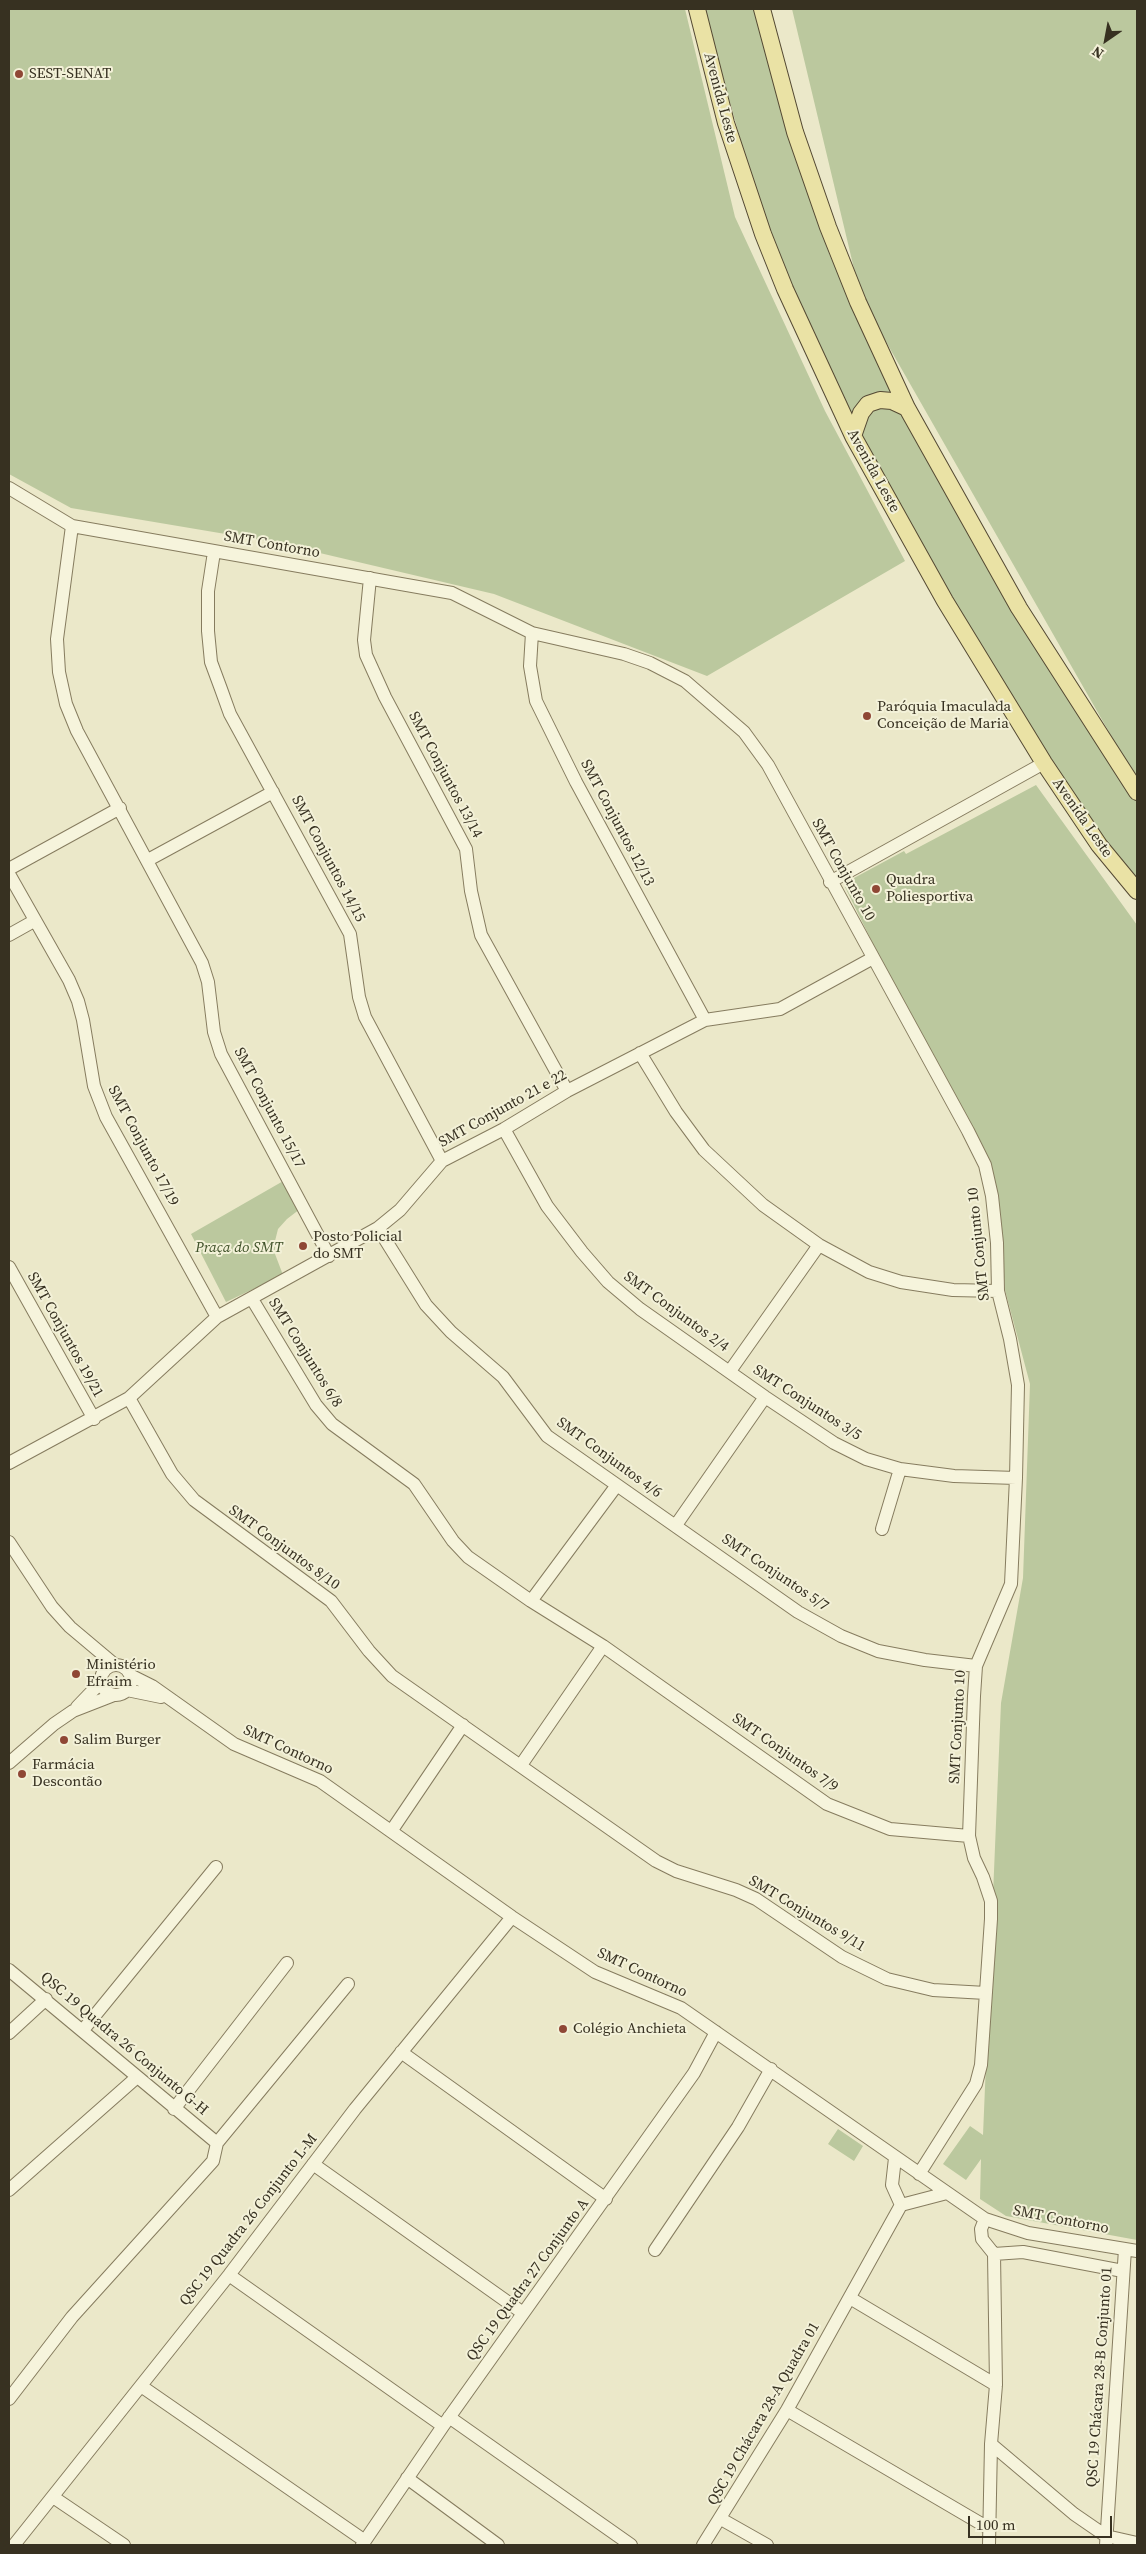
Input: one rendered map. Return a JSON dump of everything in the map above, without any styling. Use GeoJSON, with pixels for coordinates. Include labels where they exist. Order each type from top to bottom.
{"type":"FeatureCollection","features":[{"type":"Feature","properties":{"kind":"main road","name":"Avenida Leste"},"geometry":{"type":"LineString","coordinates":[[697,9],[726,123],[763,234],[785,289],[853,436],[945,601],[1044,763],[1099,845],[1137,891]]}},
{"type":"Feature","properties":{"kind":"main road"},"geometry":{"type":"LineString","coordinates":[[762,9],[795,132],[828,227],[858,302],[908,408],[1019,608],[1137,792]]}},
{"type":"Feature","properties":{"kind":"main road"},"geometry":{"type":"LineString","coordinates":[[853,436],[861,413],[868,404],[880,400],[892,401],[908,408]]}},
{"type":"Feature","properties":{"kind":"street","name":"SMT Contorno"},"geometry":{"type":"LineString","coordinates":[[9,488],[72,526],[452,592],[532,633]]}},
{"type":"Feature","properties":{"kind":"street","name":"SMT Conjunto 15/17"},"geometry":{"type":"LineString","coordinates":[[72,526],[56,639],[59,672],[66,704],[77,731],[202,963],[208,982],[214,1032],[221,1054],[329,1256]]}},
{"type":"Feature","properties":{"kind":"street","name":"SMT Conjuntos 14/15"},"geometry":{"type":"LineString","coordinates":[[214,552],[208,591],[211,662],[230,714],[350,934],[359,997],[365,1018],[442,1161]]}},
{"type":"Feature","properties":{"kind":"street","name":"SMT Conjuntos 13/14"},"geometry":{"type":"LineString","coordinates":[[370,578],[364,640],[366,655],[385,697],[466,849],[471,891],[481,936],[567,1091]]}},
{"type":"Feature","properties":{"kind":"street","name":"SMT Conjunto 10"},"geometry":{"type":"LineString","coordinates":[[532,633],[624,654],[650,663],[685,681],[716,705],[744,732],[768,765],[985,1165],[992,1196],[997,1243],[998,1292],[1010,1339],[1018,1385],[1011,1584],[976,1666],[968,1836],[974,1858],[983,1876],[991,1901],[991,1942],[980,2074],[958,2114],[919,2174]]}},
{"type":"Feature","properties":{"kind":"street","name":"SMT Conjuntos 12/13"},"geometry":{"type":"LineString","coordinates":[[532,633],[530,666],[536,701],[559,750],[705,1020]]}},
{"type":"Feature","properties":{"kind":"street"},"geometry":{"type":"LineString","coordinates":[[830,882],[1044,763]]}},
{"type":"Feature","properties":{"kind":"street"},"geometry":{"type":"LineString","coordinates":[[148,860],[273,792]]}},
{"type":"Feature","properties":{"kind":"street"},"geometry":{"type":"LineString","coordinates":[[9,869],[120,808]]}},
{"type":"Feature","properties":{"kind":"street","name":"SMT Conjunto 17/19"},"geometry":{"type":"LineString","coordinates":[[9,874],[69,980],[78,1001],[84,1020],[94,1086],[106,1117],[217,1318]]}},
{"type":"Feature","properties":{"kind":"street"},"geometry":{"type":"LineString","coordinates":[[9,935],[34,921]]}},
{"type":"Feature","properties":{"kind":"street","name":"SMT Conjunto 21 e 22"},"geometry":{"type":"LineString","coordinates":[[9,1462],[94,1419],[129,1398],[217,1318],[378,1228],[400,1210],[442,1161],[504,1129],[567,1091],[705,1020],[780,1009],[873,958]]}},
{"type":"Feature","properties":{"kind":"street"},"geometry":{"type":"LineString","coordinates":[[640,1052],[676,1112],[704,1150],[764,1205],[819,1245],[869,1272],[901,1282],[952,1290],[998,1292]]}},
{"type":"Feature","properties":{"kind":"street","name":"SMT Conjuntos 2/4"},"geometry":{"type":"LineString","coordinates":[[504,1129],[546,1206],[608,1282],[640,1309],[730,1371]]}},
{"type":"Feature","properties":{"kind":"street","name":"SMT Conjuntos 4/6"},"geometry":{"type":"LineString","coordinates":[[378,1228],[426,1306],[438,1320],[503,1376],[547,1436],[676,1525]]}},
{"type":"Feature","properties":{"kind":"street"},"geometry":{"type":"LineString","coordinates":[[730,1371],[819,1245]]}},
{"type":"Feature","properties":{"kind":"street","name":"SMT Conjuntos 19/21"},"geometry":{"type":"LineString","coordinates":[[9,1267],[94,1419]]}},
{"type":"Feature","properties":{"kind":"street","name":"SMT Conjuntos 6/8"},"geometry":{"type":"LineString","coordinates":[[252,1299],[316,1405],[332,1424],[414,1484],[453,1541],[468,1557],[531,1601],[603,1646]]}},
{"type":"Feature","properties":{"kind":"street","name":"SMT Conjuntos 3/5"},"geometry":{"type":"LineString","coordinates":[[730,1371],[765,1397],[834,1442],[866,1459],[900,1469],[954,1476],[1016,1478]]}},
{"type":"Feature","properties":{"kind":"street"},"geometry":{"type":"LineString","coordinates":[[676,1525],[765,1397]]}},
{"type":"Feature","properties":{"kind":"street","name":"SMT Conjuntos 8/10"},"geometry":{"type":"LineString","coordinates":[[129,1398],[172,1474],[194,1500],[331,1601],[386,1671],[521,1765]]}},
{"type":"Feature","properties":{"kind":"street"},"geometry":{"type":"LineString","coordinates":[[882,1529],[900,1469]]}},
{"type":"Feature","properties":{"kind":"street"},"geometry":{"type":"LineString","coordinates":[[531,1601],[616,1485]]}},
{"type":"Feature","properties":{"kind":"street","name":"SMT Conjuntos 5/7"},"geometry":{"type":"LineString","coordinates":[[676,1525],[798,1612],[842,1636],[878,1651],[925,1660],[976,1666]]}},
{"type":"Feature","properties":{"kind":"street"},"geometry":{"type":"LineString","coordinates":[[9,1542],[52,1608],[89,1644],[106,1672],[105,1690],[114,1695]]}},
{"type":"Feature","properties":{"kind":"street"},"geometry":{"type":"LineString","coordinates":[[521,1765],[603,1646]]}},
{"type":"Feature","properties":{"kind":"street","name":"SMT Conjuntos 7/9"},"geometry":{"type":"LineString","coordinates":[[603,1646],[828,1804],[890,1829],[968,1836]]}},
{"type":"Feature","properties":{"kind":"street"},"geometry":{"type":"LineString","coordinates":[[9,1763],[54,1724],[74,1711],[127,1690],[131,1682],[130,1674],[125,1667],[106,1672],[74,1711]]}},
{"type":"Feature","properties":{"kind":"street","name":"SMT Contorno"},"geometry":{"type":"LineString","coordinates":[[130,1674],[146,1682],[234,1744],[320,1781],[392,1830],[512,1917],[596,1972],[669,2001],[771,2069],[895,2158],[985,2218],[1028,2233],[1131,2250]]}},
{"type":"Feature","properties":{"kind":"street","name":"SMT Contorno"},"geometry":{"type":"LineString","coordinates":[[127,1690],[157,1696],[173,1702]]}},
{"type":"Feature","properties":{"kind":"street"},"geometry":{"type":"LineString","coordinates":[[392,1830],[463,1725]]}},
{"type":"Feature","properties":{"kind":"street","name":"SMT Conjuntos 9/11"},"geometry":{"type":"LineString","coordinates":[[521,1765],[656,1861],[676,1872],[736,1890],[756,1899],[842,1957],[887,1979],[933,1990],[986,1993]]}},
{"type":"Feature","properties":{"kind":"street"},"geometry":{"type":"LineString","coordinates":[[84,2030],[216,1867]]}},
{"type":"Feature","properties":{"kind":"street","name":"QSC 19 Quadra 26 Conjunto L-M"},"geometry":{"type":"LineString","coordinates":[[14,2545],[229,2275],[401,2052],[512,1917]]}},
{"type":"Feature","properties":{"kind":"street"},"geometry":{"type":"LineString","coordinates":[[174,2108],[287,1963]]}},
{"type":"Feature","properties":{"kind":"street","name":"QSC 19 Quadra 26 Conjunto G-H"},"geometry":{"type":"LineString","coordinates":[[9,1970],[84,2030],[136,2078],[217,2143]]}},
{"type":"Feature","properties":{"kind":"street"},"geometry":{"type":"LineString","coordinates":[[9,2399],[72,2317],[213,2161],[217,2143],[348,1984]]}},
{"type":"Feature","properties":{"kind":"street"},"geometry":{"type":"LineString","coordinates":[[9,2033],[46,1999]]}},
{"type":"Feature","properties":{"kind":"street","name":"QSC 19 Quadra 27 Conjunto A"},"geometry":{"type":"LineString","coordinates":[[364,2543],[446,2422],[694,2073],[716,2032]]}},
{"type":"Feature","properties":{"kind":"street"},"geometry":{"type":"LineString","coordinates":[[401,2052],[606,2199]]}},
{"type":"Feature","properties":{"kind":"street"},"geometry":{"type":"LineString","coordinates":[[656,2250],[738,2127],[771,2069]]}},
{"type":"Feature","properties":{"kind":"street"},"geometry":{"type":"LineString","coordinates":[[9,2190],[136,2078]]}},
{"type":"Feature","properties":{"kind":"street"},"geometry":{"type":"LineString","coordinates":[[895,2158],[892,2185],[900,2205],[947,2193]]}},
{"type":"Feature","properties":{"kind":"street"},"geometry":{"type":"LineString","coordinates":[[313,2164],[523,2313]]}},
{"type":"Feature","properties":{"kind":"street","name":"QSC 19 Chácara 28-A Quadra 01"},"geometry":{"type":"LineString","coordinates":[[703,2545],[787,2410],[900,2205]]}},
{"type":"Feature","properties":{"kind":"street"},"geometry":{"type":"LineString","coordinates":[[985,2218],[981,2229],[982,2240],[994,2254],[996,2384],[991,2444],[989,2545]]}},
{"type":"Feature","properties":{"kind":"street"},"geometry":{"type":"LineString","coordinates":[[1023,2252],[1028,2233]]}},
{"type":"Feature","properties":{"kind":"street","name":"QSC 19 Chácara 28-B Conjunto 01"},"geometry":{"type":"LineString","coordinates":[[1106,2541],[1123,2271],[1131,2250]]}},
{"type":"Feature","properties":{"kind":"street"},"geometry":{"type":"LineString","coordinates":[[994,2254],[1023,2252],[1123,2271]]}},
{"type":"Feature","properties":{"kind":"street"},"geometry":{"type":"LineString","coordinates":[[229,2275],[631,2545]]}},
{"type":"Feature","properties":{"kind":"street"},"geometry":{"type":"LineString","coordinates":[[850,2298],[996,2384]]}},
{"type":"Feature","properties":{"kind":"street"},"geometry":{"type":"LineString","coordinates":[[141,2386],[364,2543]]}},
{"type":"Feature","properties":{"kind":"street"},"geometry":{"type":"LineString","coordinates":[[787,2410],[990,2528]]}},
{"type":"Feature","properties":{"kind":"street"},"geometry":{"type":"LineString","coordinates":[[991,2444],[1106,2541],[1137,2543]]}},
{"type":"Feature","properties":{"kind":"street"},"geometry":{"type":"LineString","coordinates":[[407,2478],[498,2545]]}},
{"type":"Feature","properties":{"kind":"street"},"geometry":{"type":"LineString","coordinates":[[53,2497],[124,2545]]}},
{"type":"Feature","properties":{"kind":"street"},"geometry":{"type":"LineString","coordinates":[[721,2518],[767,2545]]}},
{"type":"Feature","properties":{"kind":"green space"},"geometry":{"type":"Polygon","coordinates":[[[9,9],[685,9],[735,217],[825,411],[905,561],[707,676],[494,594],[273,542],[71,508],[9,474],[9,9]]]}},
{"type":"Feature","properties":{"kind":"green space"},"geometry":{"type":"Polygon","coordinates":[[[704,9],[758,9],[766,56],[796,157],[830,256],[903,413],[876,401],[853,419],[792,289],[750,174],[704,9]]]}},
{"type":"Feature","properties":{"kind":"green space"},"geometry":{"type":"Polygon","coordinates":[[[792,9],[1137,9],[1137,781],[861,298],[792,9]]]}},
{"type":"Feature","properties":{"kind":"green space"},"geometry":{"type":"Polygon","coordinates":[[[876,402],[904,415],[1082,722],[1137,800],[1137,884],[1050,762],[854,434],[876,402]]]}},
{"type":"Feature","properties":{"kind":"green space"},"geometry":{"type":"Polygon","coordinates":[[[1036,785],[1137,925],[1137,2240],[1006,2216],[980,2199],[981,2159],[966,2180],[943,2164],[970,2126],[983,2135],[1001,1703],[1023,1578],[1030,1384],[1005,1290],[998,1197],[845,887],[855,881],[854,878],[904,851],[906,854],[1036,785]]]}},
{"type":"Feature","properties":{"kind":"green space","name":"Praça do SMT"},"geometry":{"type":"Polygon","coordinates":[[[285,1180],[300,1209],[278,1229],[275,1241],[275,1254],[283,1275],[226,1302],[191,1234],[285,1180]]]}},
{"type":"Feature","properties":{"kind":"green space"},"geometry":{"type":"Polygon","coordinates":[[[838,2129],[863,2146],[854,2161],[828,2144],[838,2129]]]}},
{"type":"Feature","properties":{"kind":"place","name":"SEST-SENAT"},"geometry":{"type":"Point","coordinates":[19,74]}},
{"type":"Feature","properties":{"kind":"place","name":"Paróquia Imaculada Conceição de Maria"},"geometry":{"type":"Point","coordinates":[867,716]}},
{"type":"Feature","properties":{"kind":"place","name":"Quadra Poliesportiva"},"geometry":{"type":"Point","coordinates":[876,889]}},
{"type":"Feature","properties":{"kind":"place","name":"Posto Policial do SMT"},"geometry":{"type":"Point","coordinates":[303,1246]}},
{"type":"Feature","properties":{"kind":"place","name":"Ministério Efraim"},"geometry":{"type":"Point","coordinates":[76,1674]}},
{"type":"Feature","properties":{"kind":"place","name":"Salim Burger"},"geometry":{"type":"Point","coordinates":[64,1740]}},
{"type":"Feature","properties":{"kind":"place","name":"Farmácia Descontão"},"geometry":{"type":"Point","coordinates":[22,1774]}},
{"type":"Feature","properties":{"kind":"place","name":"Colégio Anchieta"},"geometry":{"type":"Point","coordinates":[563,2029]}}]}
